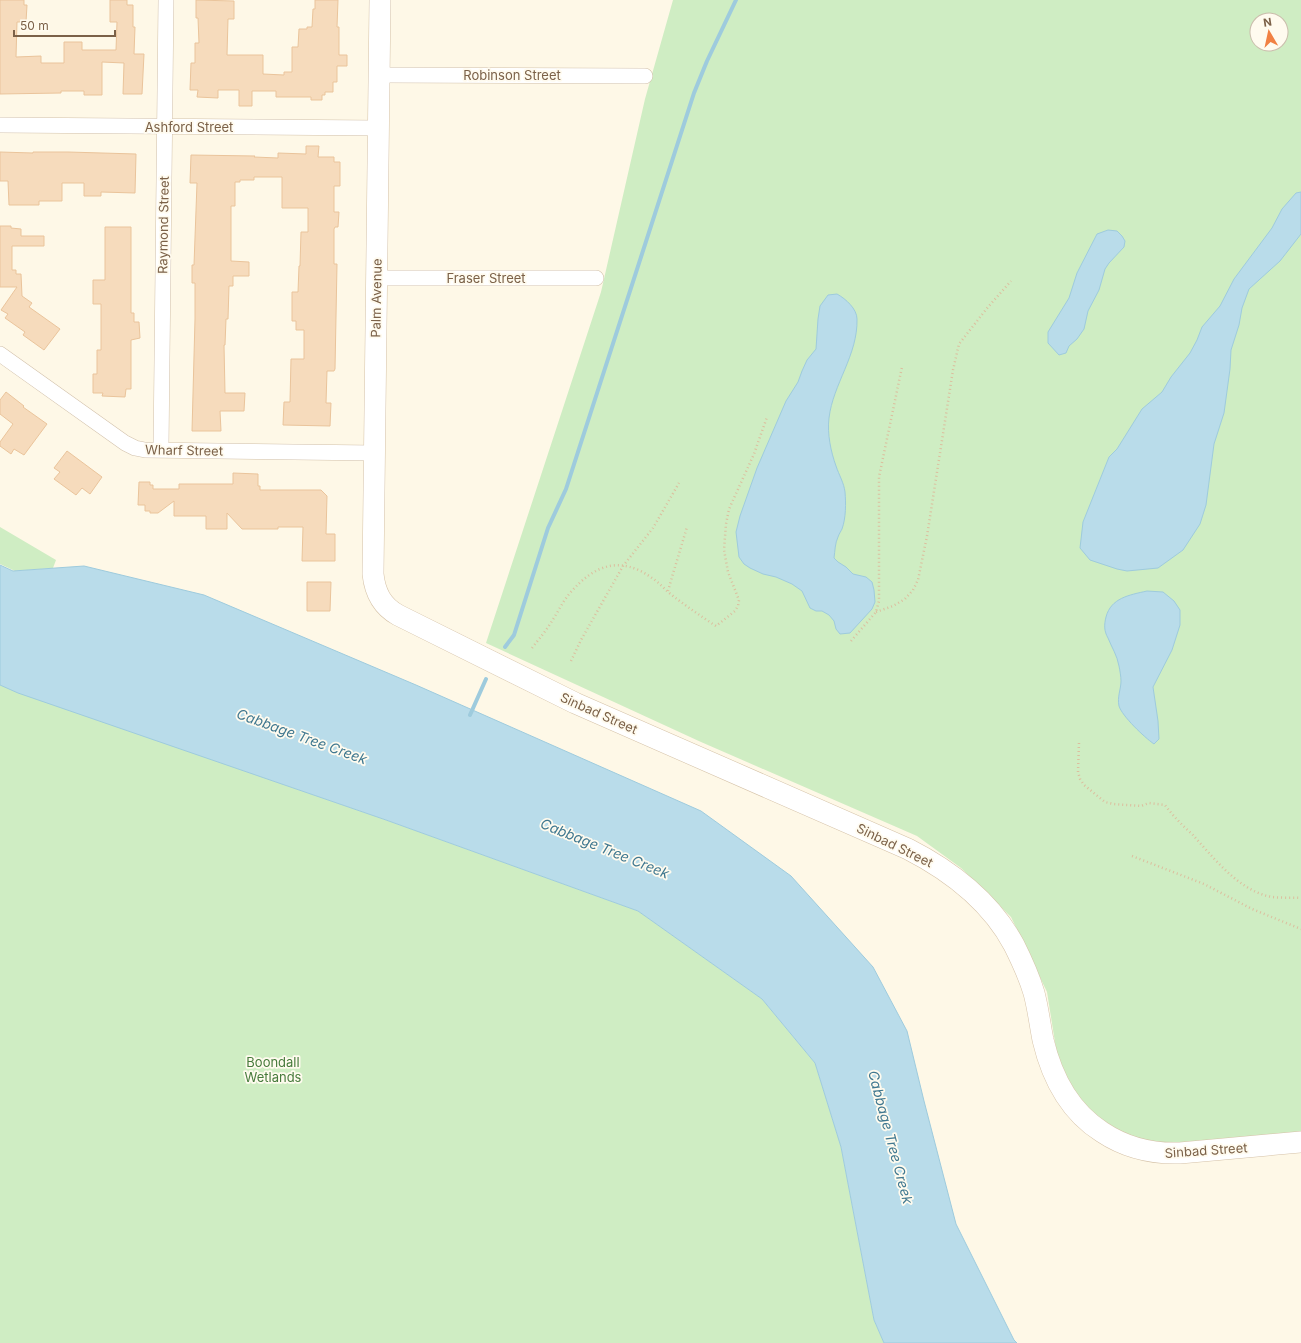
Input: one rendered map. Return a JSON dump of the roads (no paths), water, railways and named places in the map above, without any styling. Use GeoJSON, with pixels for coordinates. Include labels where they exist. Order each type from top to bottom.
{"type":"FeatureCollection","features":[{"type":"Feature","properties":{"kind":"street","name":"Raymond Street"},"geometry":{"type":"LineString","coordinates":[[161,449],[166,0]]}},
{"type":"Feature","properties":{"kind":"street","name":"Palm Avenue"},"geometry":{"type":"LineString","coordinates":[[378,596],[373,574],[380,0]]}},
{"type":"Feature","properties":{"kind":"street","name":"Robinson Street"},"geometry":{"type":"LineString","coordinates":[[380,75],[645,76]]}},
{"type":"Feature","properties":{"kind":"street","name":"Ashford Street"},"geometry":{"type":"LineString","coordinates":[[0,125],[378,128]]}},
{"type":"Feature","properties":{"kind":"street","name":"Fraser Street"},"geometry":{"type":"LineString","coordinates":[[376,278],[596,278]]}},
{"type":"Feature","properties":{"kind":"street","name":"Wharf Street"},"geometry":{"type":"LineString","coordinates":[[0,354],[125,443],[135,448],[144,450],[161,449],[374,453]]}},
{"type":"Feature","properties":{"kind":"street","name":"Sinbad Street"},"geometry":{"type":"LineString","coordinates":[[378,596],[385,606],[398,615],[575,703],[908,849],[942,868],[982,901],[995,916],[1013,944],[1030,980],[1045,1047],[1062,1091],[1070,1104],[1082,1117],[1107,1136],[1136,1148],[1150,1152],[1165,1153],[1301,1142]]}},
{"type":"Feature","properties":{"kind":"water"},"geometry":{"type":"Polygon","coordinates":[[[1301,192],[1301,234],[1280,261],[1249,289],[1242,308],[1239,325],[1231,350],[1224,413],[1214,444],[1206,505],[1200,524],[1183,550],[1158,568],[1127,571],[1090,560],[1080,548],[1083,522],[1109,457],[1117,449],[1142,409],[1162,392],[1171,377],[1190,353],[1202,327],[1220,306],[1234,279],[1272,228],[1282,209],[1296,193],[1301,192]]]}},
{"type":"Feature","properties":{"kind":"water"},"geometry":{"type":"Polygon","coordinates":[[[1108,230],[1117,231],[1122,236],[1125,241],[1124,247],[1105,269],[1099,290],[1088,311],[1084,329],[1077,339],[1069,346],[1066,353],[1059,355],[1048,343],[1048,332],[1069,298],[1077,273],[1097,234],[1108,230]]]}},
{"type":"Feature","properties":{"kind":"water"},"geometry":{"type":"Polygon","coordinates":[[[837,294],[850,305],[857,315],[857,319],[854,345],[835,393],[829,418],[829,437],[831,449],[844,485],[846,501],[844,520],[836,542],[834,558],[853,574],[866,577],[872,582],[875,602],[872,609],[850,633],[840,634],[836,629],[834,621],[829,615],[822,611],[816,611],[810,608],[802,591],[792,584],[776,577],[763,574],[744,564],[739,557],[736,532],[757,468],[786,401],[798,382],[807,360],[816,349],[820,306],[828,295],[837,294]]]}},
{"type":"Feature","properties":{"kind":"water","name":"Cabbage Tree Creek"},"geometry":{"type":"Polygon","coordinates":[[[0,565],[13,571],[84,566],[204,595],[416,685],[701,811],[791,876],[873,967],[907,1031],[956,1224],[1014,1340],[1017,1343],[884,1343],[874,1320],[841,1147],[815,1063],[762,999],[638,911],[386,820],[18,693],[0,685],[0,565]]]}},
{"type":"Feature","properties":{"kind":"water"},"geometry":{"type":"Polygon","coordinates":[[[1147,591],[1163,592],[1174,601],[1180,610],[1180,625],[1172,650],[1153,687],[1159,739],[1154,744],[1139,732],[1129,721],[1119,706],[1118,699],[1121,681],[1120,670],[1117,658],[1105,628],[1105,620],[1108,611],[1116,601],[1127,596],[1147,591]]]}},
{"type":"Feature","properties":{"kind":"waterway"},"geometry":{"type":"LineString","coordinates":[[505,647],[514,635],[548,528],[566,489],[694,93],[707,61],[736,0]]}},
{"type":"Feature","properties":{"kind":"waterway"},"geometry":{"type":"LineString","coordinates":[[470,715],[486,679]]}},
{"type":"Feature","properties":{"kind":"park label","name":"Boondall Wetlands"},"geometry":{"type":"Point","coordinates":[273,1070]}}]}
